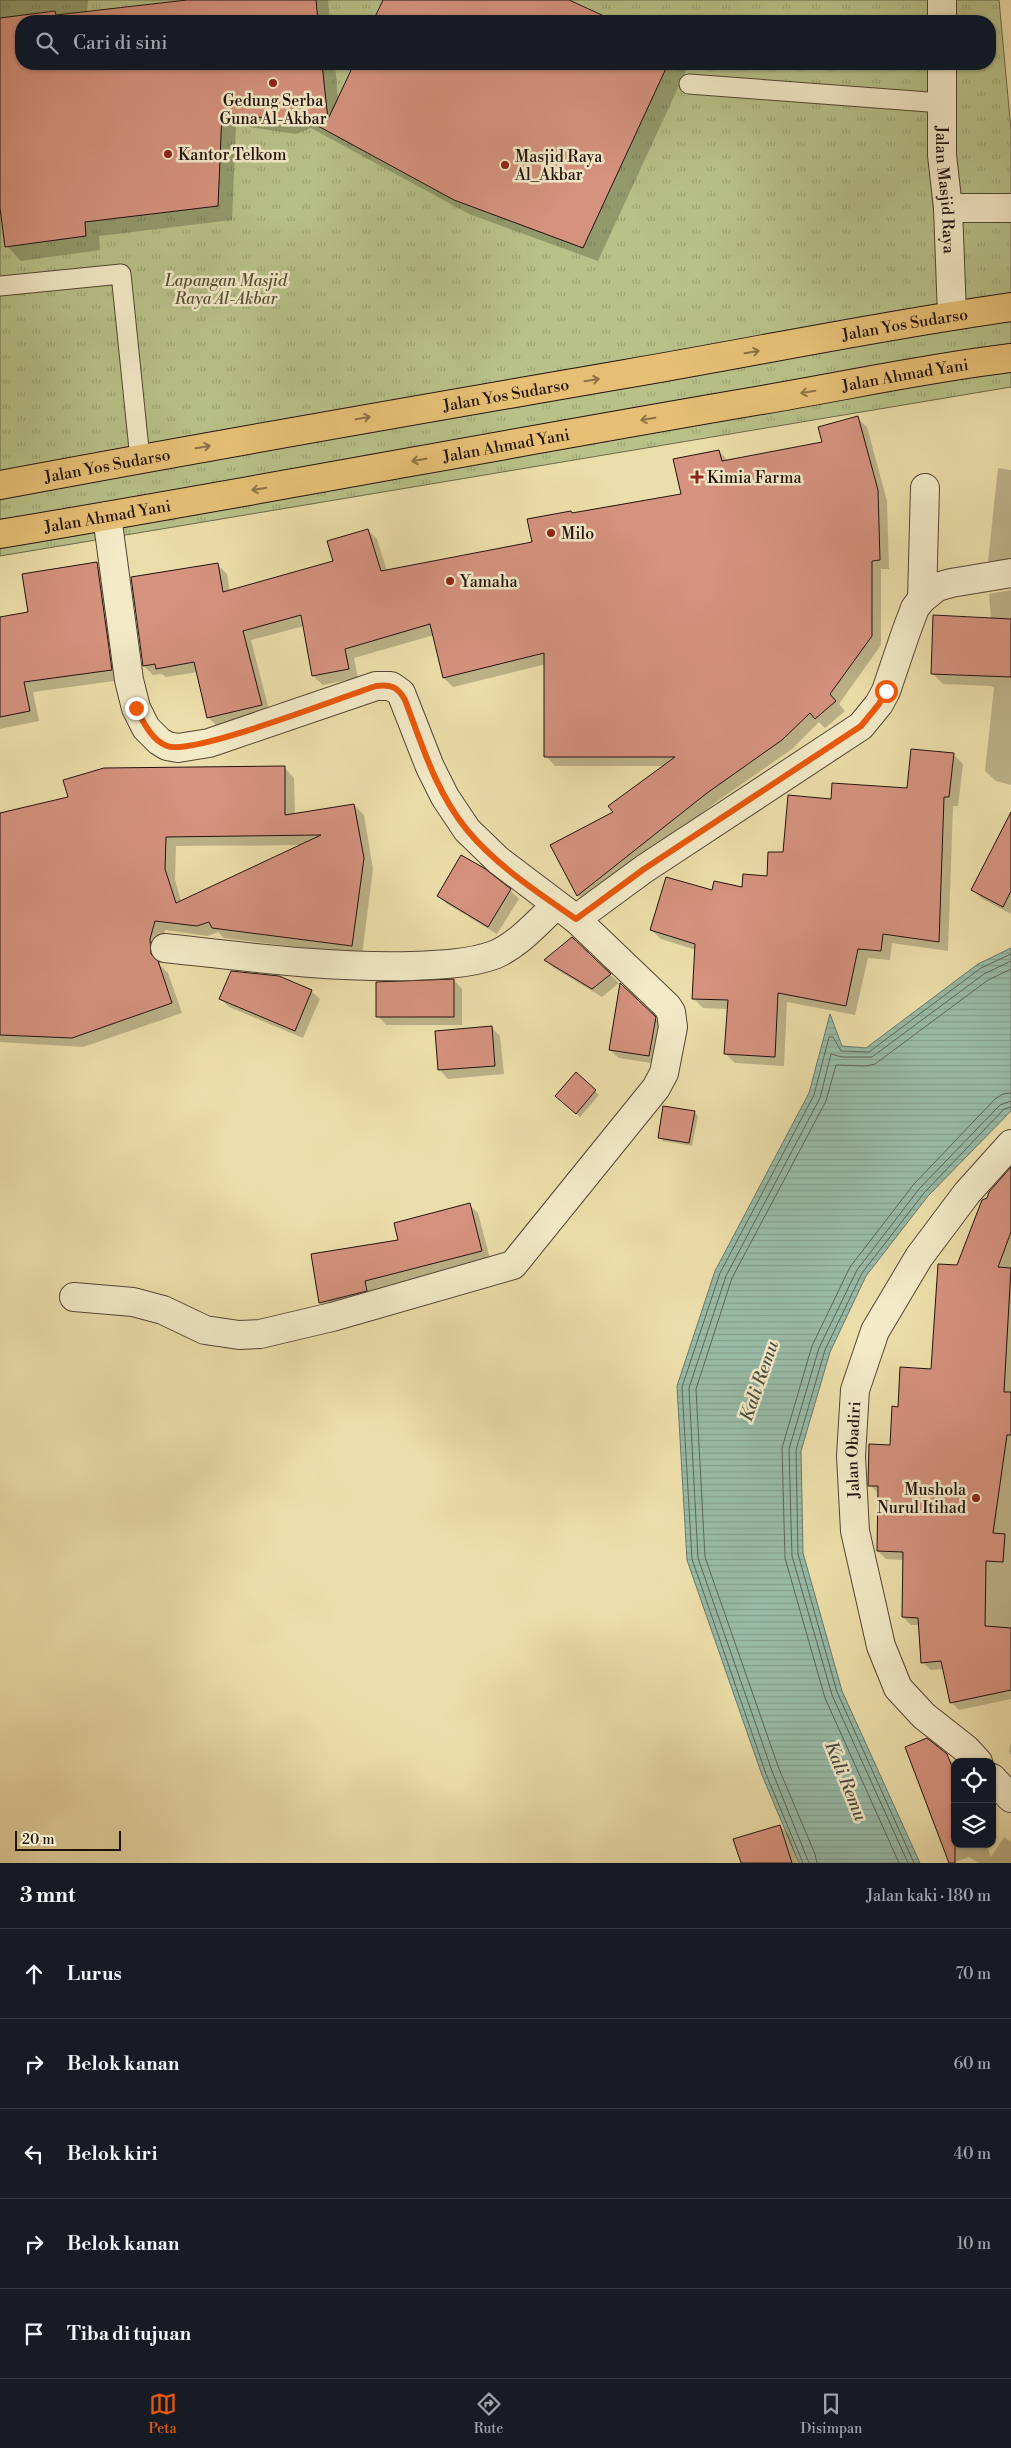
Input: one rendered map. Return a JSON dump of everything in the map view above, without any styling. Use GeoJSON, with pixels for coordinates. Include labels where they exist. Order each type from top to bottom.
{"type":"FeatureCollection","features":[{"type":"Feature","properties":{"kind":"highway","name":"Jalan Yos Sudarso"},"geometry":{"type":"LineString","coordinates":[[0,485],[140,458],[952,315],[1011,307]]}},
{"type":"Feature","properties":{"kind":"highway","name":"Jalan Ahmad Yani"},"geometry":{"type":"LineString","coordinates":[[0,534],[573,432],[839,387],[952,365],[1011,358]]}},
{"type":"Feature","properties":{"kind":"street"},"geometry":{"type":"LineString","coordinates":[[942,0],[942,15]]}},
{"type":"Feature","properties":{"kind":"street","name":"Jalan Masjid Raya"},"geometry":{"type":"LineString","coordinates":[[942,70],[942,155],[948,208],[952,315]]}},
{"type":"Feature","properties":{"kind":"street"},"geometry":{"type":"LineString","coordinates":[[948,208],[1011,208]]}},
{"type":"Feature","properties":{"kind":"street"},"geometry":{"type":"LineString","coordinates":[[922,599],[925,488]]}},
{"type":"Feature","properties":{"kind":"street"},"geometry":{"type":"LineString","coordinates":[[74,1298],[133,1302],[163,1310],[205,1330],[239,1335],[260,1334],[332,1317],[513,1265],[656,1088],[664,1073],[673,1027],[671,1012],[659,995],[566,912],[498,860],[467,830],[445,797],[430,767],[401,692],[391,686],[376,686],[209,743],[178,748],[167,746],[159,741],[146,728],[136,708],[131,689],[107,516]]}},
{"type":"Feature","properties":{"kind":"street"},"geometry":{"type":"LineString","coordinates":[[165,948],[298,962],[387,966],[464,962],[492,955],[506,949],[566,912],[644,869],[861,726],[879,704],[886,691],[915,608],[936,587],[951,582],[1011,573]]}},
{"type":"Feature","properties":{"kind":"street","name":"Jalan Obadiri"},"geometry":{"type":"LineString","coordinates":[[974,1758],[966,1749],[924,1716],[898,1688],[881,1646],[855,1532],[851,1447],[855,1390],[875,1331],[919,1256],[967,1193],[1011,1144]]}},
{"type":"Feature","properties":{"kind":"street"},"geometry":{"type":"LineString","coordinates":[[996,1782],[1011,1798]]}},
{"type":"Feature","properties":{"kind":"lane"},"geometry":{"type":"LineString","coordinates":[[689,84],[942,103]]}},
{"type":"Feature","properties":{"kind":"lane"},"geometry":{"type":"LineString","coordinates":[[0,286],[121,274],[140,458]]}},
{"type":"Feature","properties":{"kind":"green space","name":"Lapangan Masjid Raya Al-Akbar"},"geometry":{"type":"Polygon","coordinates":[[[0,0],[999,0],[1011,130],[1011,387],[0,556],[0,0]]]}},
{"type":"Feature","properties":{"kind":"water","name":"Kali Remu"},"geometry":{"type":"Polygon","coordinates":[[[1011,948],[1011,1111],[928,1196],[866,1276],[830,1352],[801,1451],[803,1553],[842,1691],[920,1863],[799,1863],[762,1775],[687,1560],[677,1386],[715,1271],[809,1093],[830,1014],[842,1046],[866,1048],[978,964],[1011,948]]]}},
{"type":"Feature","properties":{"kind":"building"},"geometry":{"type":"Polygon","coordinates":[[[187,0],[316,0],[317,15],[56,15],[187,0]]]}},
{"type":"Feature","properties":{"kind":"building"},"geometry":{"type":"Polygon","coordinates":[[[383,0],[569,0],[602,15],[376,15],[383,0]]]}},
{"type":"Feature","properties":{"kind":"building"},"geometry":{"type":"Polygon","coordinates":[[[55,11],[56,15],[24,15],[55,11]]]}},
{"type":"Feature","properties":{"kind":"building"},"geometry":{"type":"Polygon","coordinates":[[[15,16],[15,70],[323,70],[328,119],[351,70],[665,70],[583,248],[454,200],[296,114],[281,120],[222,112],[218,206],[85,222],[86,236],[5,247],[0,208],[0,18],[15,16]]]}},
{"type":"Feature","properties":{"kind":"building"},"geometry":{"type":"Polygon","coordinates":[[[858,416],[878,490],[880,560],[872,561],[872,636],[830,694],[836,701],[815,719],[810,713],[782,740],[707,793],[577,896],[550,845],[613,812],[608,806],[675,757],[544,757],[544,653],[443,678],[430,624],[345,649],[349,669],[312,676],[301,615],[243,631],[262,705],[207,718],[194,662],[156,669],[155,664],[143,666],[131,577],[218,563],[223,592],[333,561],[327,541],[368,529],[381,571],[532,542],[527,519],[681,494],[673,459],[719,450],[722,461],[822,442],[818,427],[858,416]]]}},
{"type":"Feature","properties":{"kind":"building"},"geometry":{"type":"Polygon","coordinates":[[[97,562],[112,670],[24,682],[30,711],[0,717],[0,617],[28,612],[22,574],[97,562]]]}},
{"type":"Feature","properties":{"kind":"building"},"geometry":{"type":"Polygon","coordinates":[[[933,615],[1011,619],[1011,677],[931,674],[933,615]]]}},
{"type":"Feature","properties":{"kind":"building"},"geometry":{"type":"Polygon","coordinates":[[[911,749],[954,753],[949,797],[944,797],[939,942],[883,934],[881,951],[858,949],[846,1006],[778,993],[775,1057],[724,1054],[728,1000],[692,999],[695,944],[650,930],[666,877],[712,890],[714,881],[742,887],[743,874],[767,876],[768,852],[783,852],[788,795],[831,799],[832,783],[907,788],[911,749]]]}},
{"type":"Feature","properties":{"kind":"building"},"geometry":{"type":"Polygon","coordinates":[[[285,766],[285,815],[354,804],[364,858],[352,946],[212,928],[209,922],[197,926],[155,921],[150,939],[151,954],[158,961],[172,1003],[72,1038],[0,1035],[0,813],[68,797],[63,780],[104,768],[285,766]],[[321,835],[166,837],[165,869],[176,903],[321,835]]]}},
{"type":"Feature","properties":{"kind":"building"},"geometry":{"type":"Polygon","coordinates":[[[1011,812],[1011,891],[1003,907],[971,890],[1011,812]]]}},
{"type":"Feature","properties":{"kind":"building"},"geometry":{"type":"Polygon","coordinates":[[[461,855],[484,868],[511,889],[488,927],[437,896],[461,855]]]}},
{"type":"Feature","properties":{"kind":"building"},"geometry":{"type":"Polygon","coordinates":[[[572,937],[611,974],[592,989],[544,960],[572,937]]]}},
{"type":"Feature","properties":{"kind":"building"},"geometry":{"type":"Polygon","coordinates":[[[231,971],[279,976],[312,990],[295,1031],[219,999],[231,971]]]}},
{"type":"Feature","properties":{"kind":"building"},"geometry":{"type":"Polygon","coordinates":[[[454,979],[454,1017],[376,1017],[376,982],[454,979]]]}},
{"type":"Feature","properties":{"kind":"building"},"geometry":{"type":"Polygon","coordinates":[[[620,983],[656,1017],[649,1056],[609,1050],[620,983]]]}},
{"type":"Feature","properties":{"kind":"building"},"geometry":{"type":"Polygon","coordinates":[[[492,1026],[495,1066],[438,1070],[435,1031],[492,1026]]]}},
{"type":"Feature","properties":{"kind":"building"},"geometry":{"type":"Polygon","coordinates":[[[576,1072],[596,1090],[576,1114],[555,1096],[576,1072]]]}},
{"type":"Feature","properties":{"kind":"building"},"geometry":{"type":"Polygon","coordinates":[[[663,1106],[695,1111],[689,1143],[658,1138],[663,1106]]]}},
{"type":"Feature","properties":{"kind":"building"},"geometry":{"type":"Polygon","coordinates":[[[1011,1167],[1011,1232],[998,1267],[1011,1268],[1004,1392],[1011,1392],[1011,1435],[1007,1435],[993,1533],[1005,1534],[1003,1562],[986,1561],[985,1626],[1011,1628],[1011,1690],[950,1703],[941,1661],[921,1663],[918,1618],[902,1617],[903,1552],[877,1551],[878,1486],[868,1486],[869,1444],[890,1445],[892,1406],[898,1407],[900,1367],[931,1369],[938,1264],[957,1265],[982,1200],[987,1198],[989,1192],[1011,1167]]]}},
{"type":"Feature","properties":{"kind":"building"},"geometry":{"type":"Polygon","coordinates":[[[470,1203],[482,1251],[365,1281],[367,1291],[319,1303],[311,1254],[398,1240],[394,1223],[470,1203]]]}},
{"type":"Feature","properties":{"kind":"building"},"geometry":{"type":"Polygon","coordinates":[[[927,1738],[947,1754],[951,1764],[951,1848],[955,1848],[955,1863],[949,1863],[905,1747],[927,1738]]]}},
{"type":"Feature","properties":{"kind":"building"},"geometry":{"type":"Polygon","coordinates":[[[780,1825],[792,1863],[741,1863],[733,1839],[780,1825]]]}},
{"type":"Feature","properties":{"kind":"place","name":"Gedung Serba Guna Al-Akbar"},"geometry":{"type":"Point","coordinates":[273,83]}},
{"type":"Feature","properties":{"kind":"place","name":"Kantor Telkom"},"geometry":{"type":"Point","coordinates":[168,154]}},
{"type":"Feature","properties":{"kind":"place","name":"Masjid Raya Al_Akbar"},"geometry":{"type":"Point","coordinates":[505,165]}},
{"type":"Feature","properties":{"kind":"place","name":"Kimia Farma"},"geometry":{"type":"Point","coordinates":[697,477]}},
{"type":"Feature","properties":{"kind":"place","name":"Milo"},"geometry":{"type":"Point","coordinates":[551,533]}},
{"type":"Feature","properties":{"kind":"place","name":"Yamaha"},"geometry":{"type":"Point","coordinates":[450,581]}},
{"type":"Feature","properties":{"kind":"place","name":"Mushola Nurul Itihad"},"geometry":{"type":"Point","coordinates":[976,1498]}},
{"type":"Feature","properties":{"kind":"route"},"geometry":{"type":"LineString","coordinates":[[136,708],[146,728],[159,741],[167,746],[178,748],[209,743],[376,686],[385,685],[396,688],[401,692],[405,700],[430,767],[445,797],[467,830],[498,860],[556,906],[576,919],[644,869],[861,726],[870,717],[886,691]]}}]}
